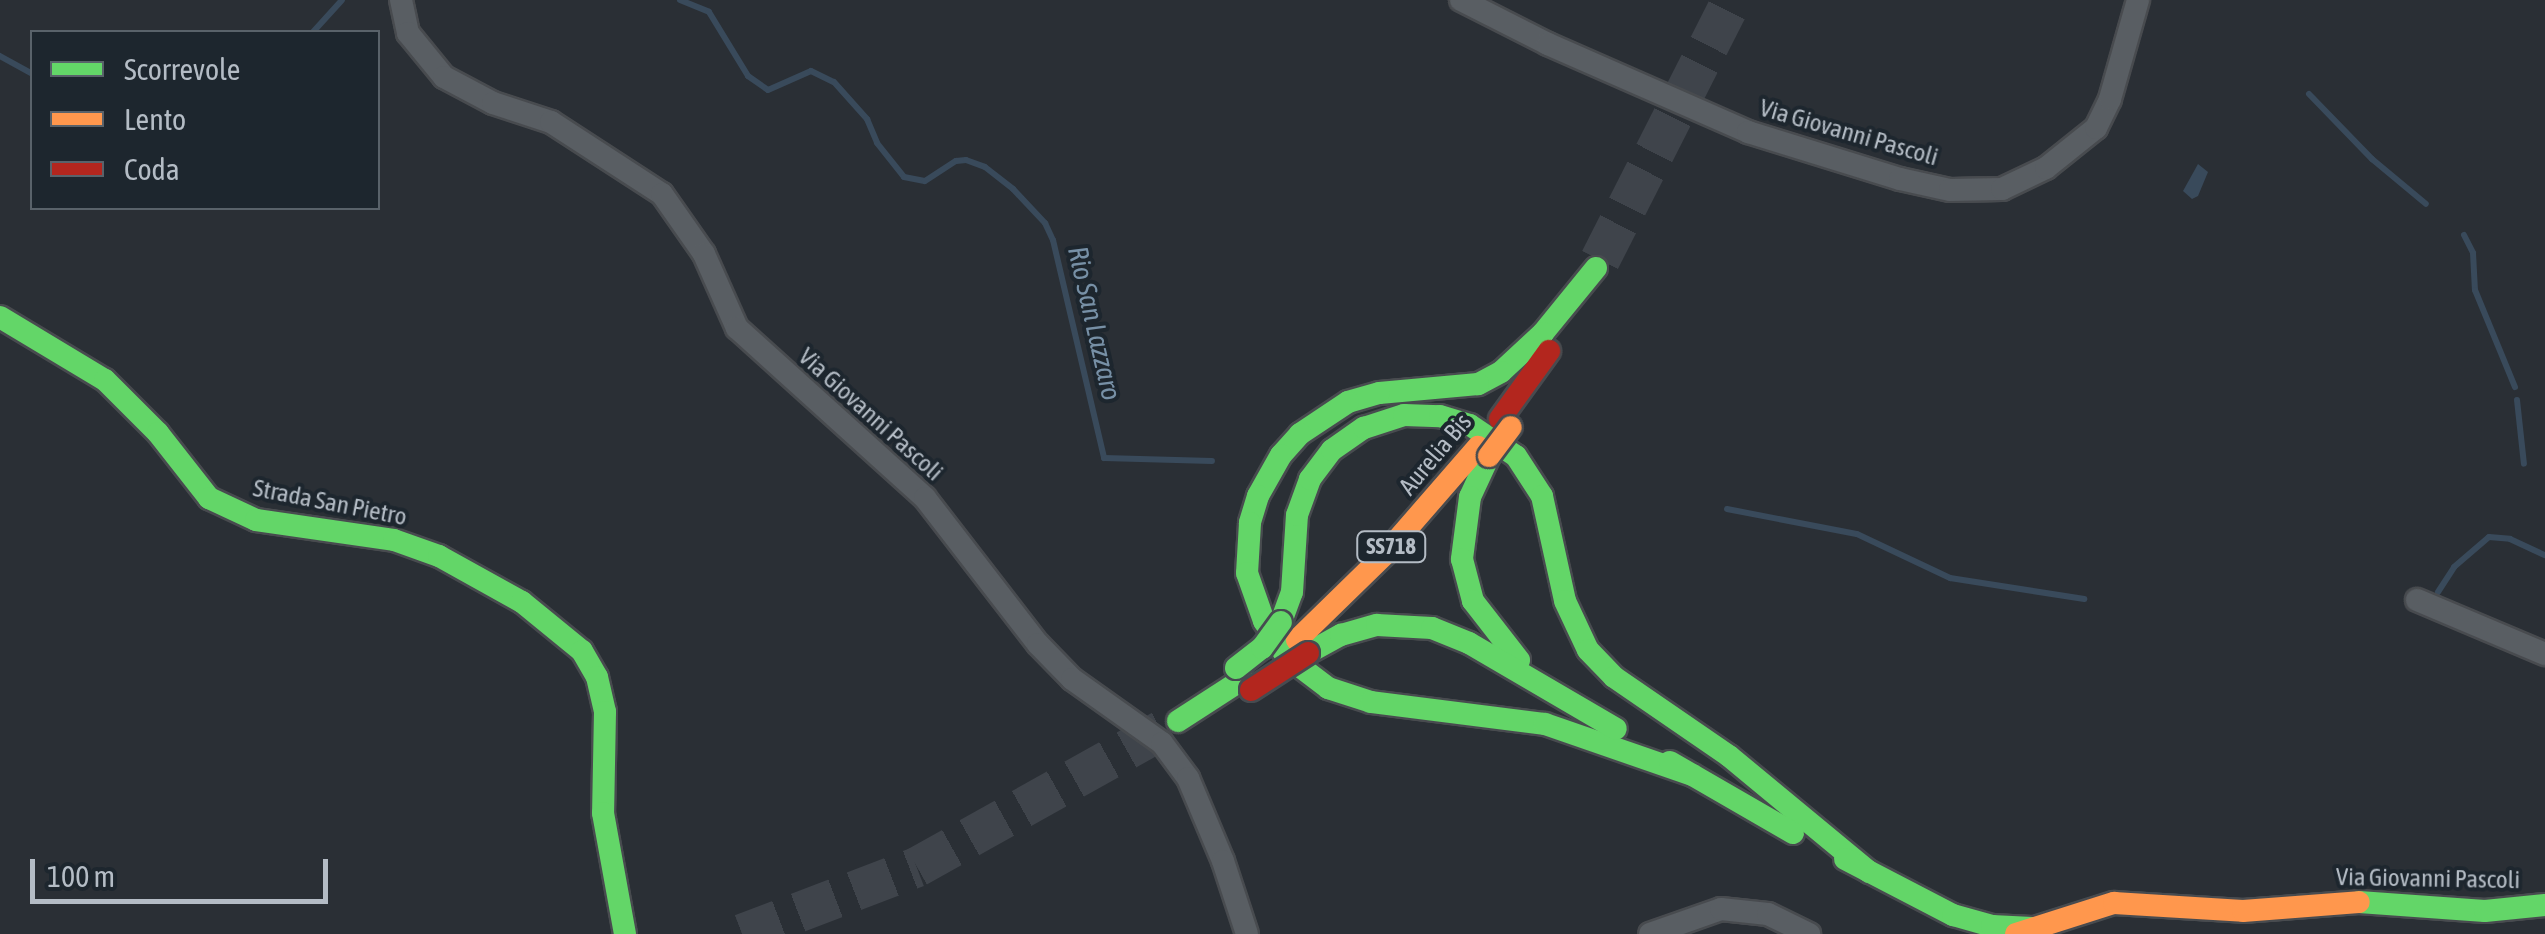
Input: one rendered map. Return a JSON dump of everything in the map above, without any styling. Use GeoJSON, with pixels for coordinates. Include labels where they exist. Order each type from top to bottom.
{"type":"FeatureCollection","features":[{"type":"Feature","properties":{"kind":"main road","name":"Aurelia Bis"},"geometry":{"type":"LineString","coordinates":[[1178,720],[1243,679],[1295,638],[1385,554],[1484,452],[1564,328],[1598,264],[1532,345],[1501,372],[1478,384],[1391,392],[1348,402],[1300,434],[1281,454],[1258,496],[1250,522],[1247,574],[1264,621],[1286,656],[1328,688],[1371,702],[1545,724],[1692,775]]}},
{"type":"Feature","properties":{"kind":"main road","name":"Strada San Pietro"},"geometry":{"type":"LineString","coordinates":[[0,317],[105,380],[158,432],[209,498],[256,520],[394,540],[439,556],[522,602],[582,652],[598,677],[605,712],[603,813],[625,934]]}},
{"type":"Feature","properties":{"kind":"main road"},"geometry":{"type":"LineString","coordinates":[[1868,872],[1729,756],[1614,678],[1588,650],[1565,601],[1542,496],[1516,456],[1470,425],[1440,416],[1404,415],[1364,428],[1332,450],[1310,479],[1297,515],[1292,592],[1295,638],[1341,635],[1377,625],[1432,628],[1468,643],[1971,934]]}},
{"type":"Feature","properties":{"kind":"main road"},"geometry":{"type":"LineString","coordinates":[[1484,452],[1462,538],[1472,601],[1524,665],[1598,718]]}},
{"type":"Feature","properties":{"kind":"main road","name":"Via Giovanni Pascoli"},"geometry":{"type":"LineString","coordinates":[[2024,931],[2114,903],[2243,911],[2349,901],[2485,911],[2545,906]]}},
{"type":"Feature","properties":{"kind":"main road"},"geometry":{"type":"LineString","coordinates":[[1944,920],[2024,931]]}},
{"type":"Feature","properties":{"kind":"street","name":"Via Giovanni Pascoli"},"geometry":{"type":"LineString","coordinates":[[401,0],[408,33],[444,77],[492,102],[550,122],[662,194],[704,254],[737,328],[924,498],[1038,644],[1072,679],[1162,743],[1188,778],[1223,861],[1246,934]]}},
{"type":"Feature","properties":{"kind":"street","name":"Via Giovanni Pascoli"},"geometry":{"type":"LineString","coordinates":[[1461,0],[1548,44],[1748,132],[1900,179],[1950,190],[2002,188],[2046,168],[2096,128],[2110,99],[2138,0]]}},
{"type":"Feature","properties":{"kind":"street"},"geometry":{"type":"LineString","coordinates":[[2417,600],[2545,654]]}},
{"type":"Feature","properties":{"kind":"street"},"geometry":{"type":"LineString","coordinates":[[1650,934],[1721,909],[1768,914],[1809,934]]}},
{"type":"Feature","properties":{"kind":"water"},"geometry":{"type":"Polygon","coordinates":[[[2198,164],[2208,172],[2198,196],[2192,199],[2183,191],[2198,164]]]}},
{"type":"Feature","properties":{"kind":"waterway"},"geometry":{"type":"LineString","coordinates":[[315,30],[342,0]]}},
{"type":"Feature","properties":{"kind":"waterway","name":"Rio San Lazzaro"},"geometry":{"type":"LineString","coordinates":[[680,0],[709,12],[748,76],[768,90],[811,71],[834,82],[867,119],[877,143],[904,177],[925,181],[956,161],[966,160],[985,167],[1013,189],[1045,223],[1053,240],[1104,458],[1212,461]]}},
{"type":"Feature","properties":{"kind":"waterway"},"geometry":{"type":"LineString","coordinates":[[0,56],[30,73]]}},
{"type":"Feature","properties":{"kind":"waterway"},"geometry":{"type":"LineString","coordinates":[[2309,94],[2372,159],[2426,204]]}},
{"type":"Feature","properties":{"kind":"waterway"},"geometry":{"type":"LineString","coordinates":[[2464,235],[2473,253],[2475,290],[2515,387]]}},
{"type":"Feature","properties":{"kind":"waterway"},"geometry":{"type":"LineString","coordinates":[[2517,400],[2524,464]]}},
{"type":"Feature","properties":{"kind":"waterway","name":"Rio San Lazzaro"},"geometry":{"type":"LineString","coordinates":[[1727,509],[1857,534],[1950,578],[2084,599]]}},
{"type":"Feature","properties":{"kind":"waterway","name":"Rio San Lazzaro"},"geometry":{"type":"LineString","coordinates":[[2438,592],[2454,567],[2489,537],[2510,539],[2545,555]]}},
{"type":"Feature","properties":{"kind":"tunnel"},"geometry":{"type":"LineString","coordinates":[[1600,260],[1732,0]]}},
{"type":"Feature","properties":{"kind":"tunnel"},"geometry":{"type":"LineString","coordinates":[[742,934],[917,867],[1178,721]]}},
{"type":"Feature","properties":{"kind":"traffic: fast"},"geometry":{"type":"LineString","coordinates":[[1596,268],[1543,333],[1501,372],[1478,384],[1379,393],[1348,402],[1300,434],[1281,455],[1258,496],[1250,523],[1247,573],[1264,621],[1286,656],[1328,688],[1371,702],[1545,724],[1692,775]]}},
{"type":"Feature","properties":{"kind":"traffic: fast"},"geometry":{"type":"LineString","coordinates":[[0,317],[105,380],[158,433],[209,498],[256,520],[394,540],[439,556],[522,602],[582,651],[597,677],[605,712],[603,813],[625,934]]}},
{"type":"Feature","properties":{"kind":"traffic: fast"},"geometry":{"type":"LineString","coordinates":[[1281,622],[1292,592],[1297,515],[1310,479],[1332,450],[1364,428],[1404,415],[1440,416],[1470,425],[1516,456],[1542,496],[1565,601],[1588,650],[1614,677],[1729,756],[1869,872]]}},
{"type":"Feature","properties":{"kind":"traffic: fast"},"geometry":{"type":"LineString","coordinates":[[1489,456],[1470,497],[1462,559],[1473,601],[1519,660]]}},
{"type":"Feature","properties":{"kind":"traffic: fast"},"geometry":{"type":"LineString","coordinates":[[1236,668],[1262,648],[1281,622]]}},
{"type":"Feature","properties":{"kind":"traffic: fast"},"geometry":{"type":"LineString","coordinates":[[1308,653],[1341,635],[1377,625],[1432,628],[1469,643],[1616,729]]}},
{"type":"Feature","properties":{"kind":"traffic: fast"},"geometry":{"type":"LineString","coordinates":[[1178,721],[1243,679]]}},
{"type":"Feature","properties":{"kind":"traffic: fast"},"geometry":{"type":"LineString","coordinates":[[1670,762],[1793,833]]}},
{"type":"Feature","properties":{"kind":"traffic: fast"},"geometry":{"type":"LineString","coordinates":[[1845,859],[1953,915],[1992,926],[2032,928]]}},
{"type":"Feature","properties":{"kind":"traffic: fast"},"geometry":{"type":"LineString","coordinates":[[2359,902],[2485,911],[2545,905]]}},
{"type":"Feature","properties":{"kind":"traffic: slow"},"geometry":{"type":"LineString","coordinates":[[1489,456],[1511,427]]}},
{"type":"Feature","properties":{"kind":"traffic: slow"},"geometry":{"type":"LineString","coordinates":[[1297,640],[1385,554],[1478,447]]}},
{"type":"Feature","properties":{"kind":"traffic: slow"},"geometry":{"type":"LineString","coordinates":[[2016,934],[2114,903],[2243,911],[2359,902]]}},
{"type":"Feature","properties":{"kind":"traffic: jam"},"geometry":{"type":"LineString","coordinates":[[1500,419],[1549,351]]}},
{"type":"Feature","properties":{"kind":"traffic: jam"},"geometry":{"type":"LineString","coordinates":[[1251,690],[1308,653]]}}]}
